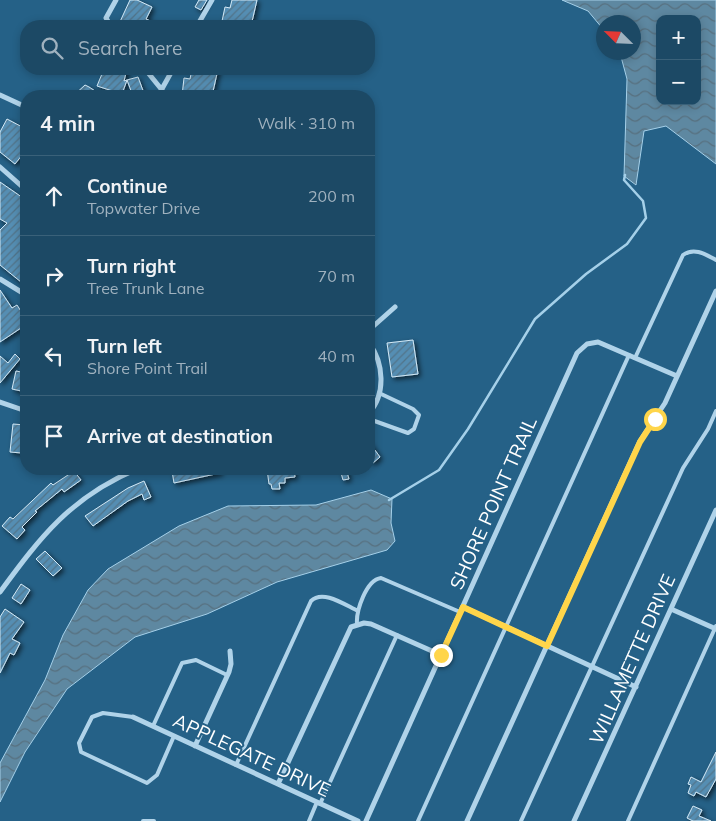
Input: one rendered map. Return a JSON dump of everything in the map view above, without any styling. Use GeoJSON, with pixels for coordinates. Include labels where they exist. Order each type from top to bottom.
{"type":"FeatureCollection","features":[{"type":"Feature","properties":{"kind":"street"},"geometry":{"type":"LineString","coordinates":[[107,20],[106,18],[116,0]]}},
{"type":"Feature","properties":{"kind":"street"},"geometry":{"type":"LineString","coordinates":[[200,20],[212,0]]}},
{"type":"Feature","properties":{"kind":"street"},"geometry":{"type":"LineString","coordinates":[[150,75],[162,90],[170,75]]}},
{"type":"Feature","properties":{"kind":"street"},"geometry":{"type":"LineString","coordinates":[[0,95],[20,104]]}},
{"type":"Feature","properties":{"kind":"street"},"geometry":{"type":"LineString","coordinates":[[0,167],[20,185]]}},
{"type":"Feature","properties":{"kind":"street"},"geometry":{"type":"LineString","coordinates":[[0,279],[20,291]]}},
{"type":"Feature","properties":{"kind":"street"},"geometry":{"type":"LineString","coordinates":[[467,821],[640,442],[665,403],[716,291]]}},
{"type":"Feature","properties":{"kind":"street"},"geometry":{"type":"LineString","coordinates":[[375,325],[396,308]]}},
{"type":"Feature","properties":{"kind":"street","name":"SHORE POINT TRAIL"},"geometry":{"type":"LineString","coordinates":[[366,821],[577,353],[582,347],[593,342],[677,376]]}},
{"type":"Feature","properties":{"kind":"street"},"geometry":{"type":"LineString","coordinates":[[375,353],[378,358],[381,380],[375,406]]}},
{"type":"Feature","properties":{"kind":"street"},"geometry":{"type":"LineString","coordinates":[[0,402],[8,407],[20,410]]}},
{"type":"Feature","properties":{"kind":"street"},"geometry":{"type":"LineString","coordinates":[[0,592],[32,547],[66,511],[122,475]]}},
{"type":"Feature","properties":{"kind":"street","name":"WILLAMETTE DRIVE"},"geometry":{"type":"LineString","coordinates":[[574,821],[716,510]]}},
{"type":"Feature","properties":{"kind":"street"},"geometry":{"type":"LineString","coordinates":[[671,609],[716,628]]}},
{"type":"Feature","properties":{"kind":"street"},"geometry":{"type":"LineString","coordinates":[[461,610],[506,627],[636,687]]}},
{"type":"Feature","properties":{"kind":"street"},"geometry":{"type":"LineString","coordinates":[[278,784],[347,632],[357,624],[371,624],[441,655]]}},
{"type":"Feature","properties":{"kind":"street"},"geometry":{"type":"LineString","coordinates":[[195,746],[231,664],[230,651]]}},
{"type":"Feature","properties":{"kind":"street","name":"APPLEGATE DRIVE"},"geometry":{"type":"LineString","coordinates":[[133,717],[358,821]]}},
{"type":"Feature","properties":{"kind":"lane"},"geometry":{"type":"LineString","coordinates":[[635,358],[683,255],[689,251],[697,251],[716,260]]}},
{"type":"Feature","properties":{"kind":"lane"},"geometry":{"type":"LineString","coordinates":[[418,821],[629,355]]}},
{"type":"Feature","properties":{"kind":"lane"},"geometry":{"type":"LineString","coordinates":[[375,421],[408,433],[414,429],[419,415],[413,409],[379,393]]}},
{"type":"Feature","properties":{"kind":"lane"},"geometry":{"type":"LineString","coordinates":[[521,821],[683,468],[708,429],[716,411]]}},
{"type":"Feature","properties":{"kind":"lane"},"geometry":{"type":"LineString","coordinates":[[357,624],[358,611],[370,584],[380,578],[461,610]]}},
{"type":"Feature","properties":{"kind":"lane"},"geometry":{"type":"LineString","coordinates":[[236,765],[311,601],[315,597],[324,596],[358,611]]}},
{"type":"Feature","properties":{"kind":"lane"},"geometry":{"type":"LineString","coordinates":[[628,821],[716,628]]}},
{"type":"Feature","properties":{"kind":"lane"},"geometry":{"type":"LineString","coordinates":[[309,821],[397,635]]}},
{"type":"Feature","properties":{"kind":"lane"},"geometry":{"type":"LineString","coordinates":[[153,726],[182,663],[196,660],[227,674]]}},
{"type":"Feature","properties":{"kind":"lane"},"geometry":{"type":"LineString","coordinates":[[133,717],[103,713],[92,717],[79,743],[80,752],[147,783],[156,775],[174,736]]}},
{"type":"Feature","properties":{"kind":"lane"},"geometry":{"type":"LineString","coordinates":[[143,821],[154,821]]}},
{"type":"Feature","properties":{"kind":"water"},"geometry":{"type":"Polygon","coordinates":[[[562,0],[716,0],[716,164],[666,126],[644,131],[636,185],[624,176],[627,79],[622,60],[641,60],[641,15],[596,15],[596,21],[588,11],[562,0]]]}},
{"type":"Feature","properties":{"kind":"water"},"geometry":{"type":"Polygon","coordinates":[[[371,490],[392,499],[391,523],[395,541],[387,550],[277,582],[207,614],[135,637],[67,689],[25,752],[0,802],[0,763],[45,680],[63,635],[88,590],[108,569],[179,526],[228,506],[316,505],[371,490]]]}},
{"type":"Feature","properties":{"kind":"building"},"geometry":{"type":"Polygon","coordinates":[[[130,0],[137,0],[152,7],[146,19],[148,20],[121,20],[130,0]]]}},
{"type":"Feature","properties":{"kind":"building"},"geometry":{"type":"Polygon","coordinates":[[[199,0],[207,0],[201,10],[195,7],[199,0]]]}},
{"type":"Feature","properties":{"kind":"building"},"geometry":{"type":"Polygon","coordinates":[[[232,0],[257,0],[252,20],[222,20],[225,7],[230,8],[232,0]]]}},
{"type":"Feature","properties":{"kind":"building"},"geometry":{"type":"Polygon","coordinates":[[[102,75],[126,75],[124,81],[127,80],[123,90],[110,90],[97,86],[102,75]]]}},
{"type":"Feature","properties":{"kind":"building"},"geometry":{"type":"Polygon","coordinates":[[[191,75],[217,75],[213,90],[183,90],[184,78],[190,79],[191,75]]]}},
{"type":"Feature","properties":{"kind":"building"},"geometry":{"type":"Polygon","coordinates":[[[138,77],[143,90],[131,90],[127,80],[138,77]]]}},
{"type":"Feature","properties":{"kind":"building"},"geometry":{"type":"Polygon","coordinates":[[[85,85],[94,90],[80,90],[85,85]]]}},
{"type":"Feature","properties":{"kind":"building"},"geometry":{"type":"Polygon","coordinates":[[[7,119],[20,126],[20,158],[15,164],[0,152],[0,132],[7,119]]]}},
{"type":"Feature","properties":{"kind":"building"},"geometry":{"type":"Polygon","coordinates":[[[0,182],[20,196],[20,281],[0,265],[0,230],[7,223],[0,219],[0,182]]]}},
{"type":"Feature","properties":{"kind":"building"},"geometry":{"type":"Polygon","coordinates":[[[0,290],[12,308],[17,305],[20,310],[20,329],[0,342],[0,290]]]}},
{"type":"Feature","properties":{"kind":"building"},"geometry":{"type":"Polygon","coordinates":[[[413,340],[418,374],[392,377],[387,343],[413,340]]]}},
{"type":"Feature","properties":{"kind":"building"},"geometry":{"type":"Polygon","coordinates":[[[15,354],[20,359],[0,383],[0,356],[8,363],[15,354]]]}},
{"type":"Feature","properties":{"kind":"building"},"geometry":{"type":"Polygon","coordinates":[[[16,371],[20,372],[20,391],[12,389],[16,371]]]}},
{"type":"Feature","properties":{"kind":"building"},"geometry":{"type":"Polygon","coordinates":[[[13,424],[20,425],[20,453],[10,452],[13,424]]]}},
{"type":"Feature","properties":{"kind":"building"},"geometry":{"type":"Polygon","coordinates":[[[375,450],[380,457],[375,461],[375,450]]]}},
{"type":"Feature","properties":{"kind":"building"},"geometry":{"type":"Polygon","coordinates":[[[68,475],[77,475],[81,480],[64,492],[62,489],[35,511],[37,512],[22,527],[25,530],[17,539],[2,526],[10,517],[13,519],[51,483],[53,485],[68,475]]]}},
{"type":"Feature","properties":{"kind":"building"},"geometry":{"type":"Polygon","coordinates":[[[173,475],[211,475],[174,483],[173,475]]]}},
{"type":"Feature","properties":{"kind":"building"},"geometry":{"type":"Polygon","coordinates":[[[268,475],[295,475],[295,477],[285,478],[285,483],[279,483],[280,489],[272,489],[271,484],[269,484],[268,475]]]}},
{"type":"Feature","properties":{"kind":"building"},"geometry":{"type":"Polygon","coordinates":[[[342,475],[348,475],[349,479],[343,480],[342,475]]]}},
{"type":"Feature","properties":{"kind":"building"},"geometry":{"type":"Polygon","coordinates":[[[144,481],[151,497],[144,500],[142,494],[128,501],[93,526],[85,516],[128,488],[144,481]]]}},
{"type":"Feature","properties":{"kind":"building"},"geometry":{"type":"Polygon","coordinates":[[[45,551],[62,568],[53,576],[36,559],[45,551]]]}},
{"type":"Feature","properties":{"kind":"building"},"geometry":{"type":"Polygon","coordinates":[[[21,584],[30,590],[21,604],[12,598],[21,584]]]}},
{"type":"Feature","properties":{"kind":"building"},"geometry":{"type":"Polygon","coordinates":[[[5,609],[24,622],[12,639],[20,643],[14,655],[10,653],[0,673],[0,617],[5,609]]]}},
{"type":"Feature","properties":{"kind":"building"},"geometry":{"type":"Polygon","coordinates":[[[716,752],[716,779],[706,797],[696,792],[694,796],[688,793],[691,785],[688,784],[691,777],[701,782],[716,752]]]}},
{"type":"Feature","properties":{"kind":"building"},"geometry":{"type":"Polygon","coordinates":[[[693,806],[702,810],[699,816],[711,821],[693,821],[687,818],[693,806]]]}},
{"type":"Feature","properties":{"kind":"waterway"},"geometry":{"type":"LineString","coordinates":[[389,500],[439,470],[468,429],[535,319],[586,274],[627,244],[646,218],[643,201],[624,180],[625,175]]}},
{"type":"Feature","properties":{"kind":"route"},"geometry":{"type":"LineString","coordinates":[[441,655],[463,607],[547,646],[640,442],[655,419]]}}]}
